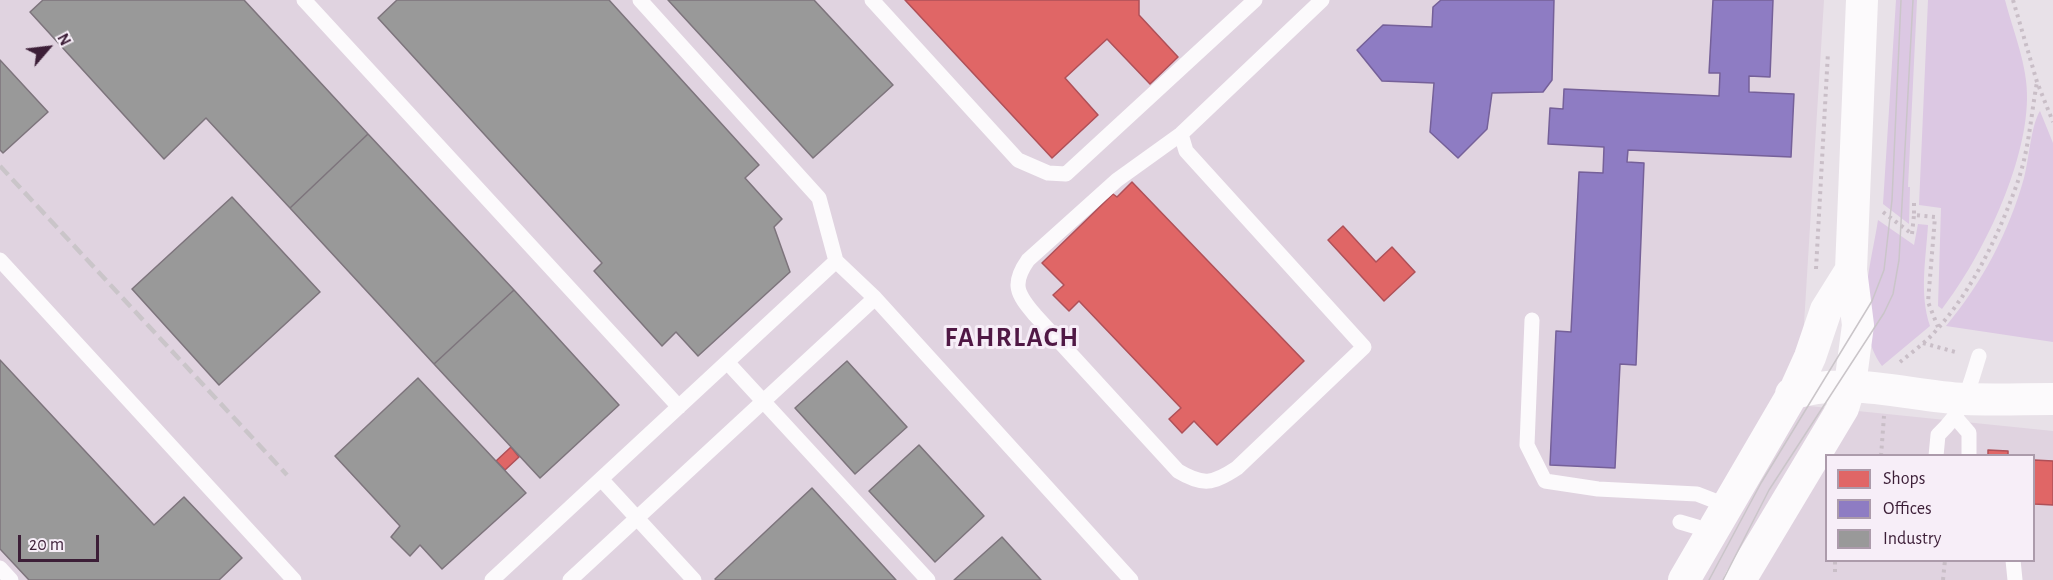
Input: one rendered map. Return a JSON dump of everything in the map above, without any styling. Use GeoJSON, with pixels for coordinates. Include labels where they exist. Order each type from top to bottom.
{"type":"FeatureCollection","features":[{"type":"Feature","properties":{"kind":"street"},"geometry":{"type":"LineString","coordinates":[[1740,580],[1844,408],[1850,385],[1858,324],[1851,270],[1862,0]]}},
{"type":"Feature","properties":{"kind":"street"},"geometry":{"type":"LineString","coordinates":[[1684,580],[1791,394],[1810,357],[1826,310],[1851,270]]}},
{"type":"Feature","properties":{"kind":"street"},"geometry":{"type":"LineString","coordinates":[[1791,394],[1820,386],[1850,385],[1886,390],[1961,408],[2053,399]]}},
{"type":"Feature","properties":{"kind":"lane"},"geometry":{"type":"LineString","coordinates":[[304,0],[679,407]]}},
{"type":"Feature","properties":{"kind":"lane"},"geometry":{"type":"LineString","coordinates":[[640,0],[819,198],[836,261],[875,298],[1131,580]]}},
{"type":"Feature","properties":{"kind":"lane"},"geometry":{"type":"LineString","coordinates":[[872,0],[1018,160],[1048,173],[1066,174],[1255,0]]}},
{"type":"Feature","properties":{"kind":"lane"},"geometry":{"type":"LineString","coordinates":[[1181,134],[1186,151],[1364,346],[1237,468],[1221,479],[1208,482],[1194,481],[1178,471],[1022,301],[1017,289],[1018,273],[1028,260],[1117,180],[1181,134],[1322,0]]}},
{"type":"Feature","properties":{"kind":"lane"},"geometry":{"type":"LineString","coordinates":[[0,260],[294,580]]}},
{"type":"Feature","properties":{"kind":"lane"},"geometry":{"type":"LineString","coordinates":[[492,580],[836,261]]}},
{"type":"Feature","properties":{"kind":"lane"},"geometry":{"type":"LineString","coordinates":[[570,580],[875,298]]}},
{"type":"Feature","properties":{"kind":"lane"},"geometry":{"type":"LineString","coordinates":[[1532,321],[1527,445],[1545,481],[1598,489],[1697,494],[1728,507]]}},
{"type":"Feature","properties":{"kind":"lane"},"geometry":{"type":"LineString","coordinates":[[1936,454],[1938,435],[1961,408],[1979,356]]}},
{"type":"Feature","properties":{"kind":"lane"},"geometry":{"type":"LineString","coordinates":[[727,362],[928,580]]}},
{"type":"Feature","properties":{"kind":"lane"},"geometry":{"type":"LineString","coordinates":[[1961,408],[1969,434],[1969,454]]}},
{"type":"Feature","properties":{"kind":"lane"},"geometry":{"type":"LineString","coordinates":[[601,479],[694,580]]}},
{"type":"Feature","properties":{"kind":"lane"},"geometry":{"type":"LineString","coordinates":[[1680,522],[1697,527],[1709,538]]}},
{"type":"Feature","properties":{"kind":"lane"},"geometry":{"type":"LineString","coordinates":[[2013,562],[2015,580]]}},
{"type":"Feature","properties":{"kind":"lane"},"geometry":{"type":"LineString","coordinates":[[0,568],[11,580]]}},
{"type":"Feature","properties":{"kind":"path"},"geometry":{"type":"LineString","coordinates":[[2013,0],[2037,82],[2053,122]]}},
{"type":"Feature","properties":{"kind":"path"},"geometry":{"type":"LineString","coordinates":[[1816,274],[1828,48]]}},
{"type":"Feature","properties":{"kind":"path"},"geometry":{"type":"LineString","coordinates":[[1881,454],[1886,390],[1891,369],[1923,343],[1938,327],[1964,292],[1989,248],[2018,180],[2030,131],[2037,82]]}},
{"type":"Feature","properties":{"kind":"path"},"geometry":{"type":"LineString","coordinates":[[1882,212],[1912,234],[1914,203]]}},
{"type":"Feature","properties":{"kind":"path"},"geometry":{"type":"LineString","coordinates":[[1914,215],[1935,217],[1928,302],[1938,327]]}},
{"type":"Feature","properties":{"kind":"path"},"geometry":{"type":"LineString","coordinates":[[1923,343],[1945,351],[1979,356]]}},
{"type":"Feature","properties":{"kind":"path"},"geometry":{"type":"LineString","coordinates":[[1835,572],[1836,562]]}},
{"type":"Feature","properties":{"kind":"path"},"geometry":{"type":"LineString","coordinates":[[1943,580],[1945,562]]}},
{"type":"Feature","properties":{"kind":"shaded area"},"geometry":{"type":"Polygon","coordinates":[[[0,0],[1824,0],[1799,405],[2053,431],[2053,580],[0,580],[0,0]]]}},
{"type":"Feature","properties":{"kind":"shaded area"},"geometry":{"type":"Polygon","coordinates":[[[1896,0],[1917,0],[1908,187],[1910,187],[1909,224],[1883,204],[1896,0]]]}},
{"type":"Feature","properties":{"kind":"shaded area"},"geometry":{"type":"Polygon","coordinates":[[[1928,0],[2005,0],[2023,61],[2027,87],[2025,125],[2019,153],[1999,210],[1972,264],[1942,309],[1938,306],[1941,208],[1919,205],[1928,0]]]}},
{"type":"Feature","properties":{"kind":"shaded area"},"geometry":{"type":"Polygon","coordinates":[[[2040,111],[2053,143],[2053,342],[1946,326],[1983,275],[2011,218],[2024,178],[2032,134],[2040,111]]]}},
{"type":"Feature","properties":{"kind":"shaded area"},"geometry":{"type":"Polygon","coordinates":[[[1878,220],[1914,245],[1918,224],[1928,225],[1924,289],[1930,326],[1882,366],[1873,350],[1866,313],[1868,275],[1878,220]]]}},
{"type":"Feature","properties":{"kind":"building: Shops"},"geometry":{"type":"Polygon","coordinates":[[[905,0],[1139,0],[1139,15],[1178,57],[1150,84],[1107,39],[1065,78],[1098,115],[1052,158],[905,0]]]}},
{"type":"Feature","properties":{"kind":"building: Shops"},"geometry":{"type":"Polygon","coordinates":[[[1132,182],[1304,361],[1217,445],[1194,421],[1182,433],[1169,419],[1181,408],[1079,301],[1069,311],[1053,295],[1064,285],[1042,263],[1113,194],[1117,197],[1132,182]]]}},
{"type":"Feature","properties":{"kind":"building: Shops"},"geometry":{"type":"Polygon","coordinates":[[[1343,226],[1376,262],[1392,247],[1415,272],[1384,301],[1328,240],[1343,226]]]}},
{"type":"Feature","properties":{"kind":"building: Shops"},"geometry":{"type":"Polygon","coordinates":[[[511,447],[519,457],[505,470],[496,461],[511,447]]]}},
{"type":"Feature","properties":{"kind":"building: Shops"},"geometry":{"type":"Polygon","coordinates":[[[1988,450],[2008,451],[2008,454],[1988,454],[1988,450]]]}},
{"type":"Feature","properties":{"kind":"building: Shops"},"geometry":{"type":"Polygon","coordinates":[[[2035,460],[2053,461],[2053,505],[2035,504],[2035,460]]]}},
{"type":"Feature","properties":{"kind":"building: Offices"},"geometry":{"type":"Polygon","coordinates":[[[1441,0],[1554,0],[1552,80],[1543,92],[1492,93],[1487,129],[1458,158],[1430,132],[1434,83],[1382,81],[1357,50],[1383,25],[1432,27],[1433,7],[1441,0]]]}},
{"type":"Feature","properties":{"kind":"building: Offices"},"geometry":{"type":"Polygon","coordinates":[[[1713,0],[1773,0],[1770,77],[1749,76],[1749,92],[1794,94],[1791,157],[1628,150],[1627,162],[1644,163],[1636,365],[1620,364],[1615,468],[1550,465],[1556,331],[1571,332],[1579,172],[1603,173],[1604,147],[1548,144],[1550,108],[1563,109],[1564,89],[1719,96],[1720,73],[1709,73],[1713,0]]]}},
{"type":"Feature","properties":{"kind":"building: Industry"},"geometry":{"type":"Polygon","coordinates":[[[43,0],[244,0],[368,134],[290,208],[206,118],[164,159],[30,12],[43,0]]]}},
{"type":"Feature","properties":{"kind":"building: Industry"},"geometry":{"type":"Polygon","coordinates":[[[397,0],[609,0],[759,165],[745,178],[782,219],[774,227],[790,272],[698,356],[676,332],[662,346],[594,271],[602,263],[378,18],[397,0]]]}},
{"type":"Feature","properties":{"kind":"building: Industry"},"geometry":{"type":"Polygon","coordinates":[[[668,0],[814,0],[893,85],[813,158],[668,0]]]}},
{"type":"Feature","properties":{"kind":"building: Industry"},"geometry":{"type":"Polygon","coordinates":[[[0,60],[48,112],[3,153],[0,150],[0,60]]]}},
{"type":"Feature","properties":{"kind":"building: Industry"},"geometry":{"type":"Polygon","coordinates":[[[368,134],[514,290],[434,364],[290,208],[368,134]]]}},
{"type":"Feature","properties":{"kind":"building: Industry"},"geometry":{"type":"Polygon","coordinates":[[[232,197],[320,292],[219,385],[132,289],[232,197]]]}},
{"type":"Feature","properties":{"kind":"building: Industry"},"geometry":{"type":"Polygon","coordinates":[[[514,290],[619,405],[540,478],[434,364],[514,290]]]}},
{"type":"Feature","properties":{"kind":"building: Industry"},"geometry":{"type":"Polygon","coordinates":[[[0,360],[154,525],[184,497],[242,558],[219,580],[29,580],[0,549],[0,360]]]}},
{"type":"Feature","properties":{"kind":"building: Industry"},"geometry":{"type":"Polygon","coordinates":[[[847,361],[907,427],[855,474],[795,408],[847,361]]]}},
{"type":"Feature","properties":{"kind":"building: Industry"},"geometry":{"type":"Polygon","coordinates":[[[418,378],[526,493],[442,569],[420,545],[410,556],[391,537],[400,526],[335,456],[418,378]]]}},
{"type":"Feature","properties":{"kind":"building: Industry"},"geometry":{"type":"Polygon","coordinates":[[[919,445],[984,516],[935,562],[869,491],[919,445]]]}},
{"type":"Feature","properties":{"kind":"building: Industry"},"geometry":{"type":"Polygon","coordinates":[[[812,488],[896,580],[715,579],[812,488]]]}},
{"type":"Feature","properties":{"kind":"building: Industry"},"geometry":{"type":"Polygon","coordinates":[[[1002,537],[1041,580],[954,580],[1002,537]]]}},
{"type":"Feature","properties":{"kind":"tram line"},"geometry":{"type":"LineString","coordinates":[[1709,580],[1761,483],[1872,301],[1884,270],[1892,200],[1901,0]]}},
{"type":"Feature","properties":{"kind":"tram line"},"geometry":{"type":"LineString","coordinates":[[1723,580],[1769,490],[1884,313],[1893,294],[1899,260],[1913,0]]}},
{"type":"Feature","properties":{"kind":"railway"},"geometry":{"type":"LineString","coordinates":[[0,166],[287,475]]}},
{"type":"Feature","properties":{"kind":"district","name":"FAHRLACH"},"geometry":{"type":"Point","coordinates":[1012,338]}}]}
